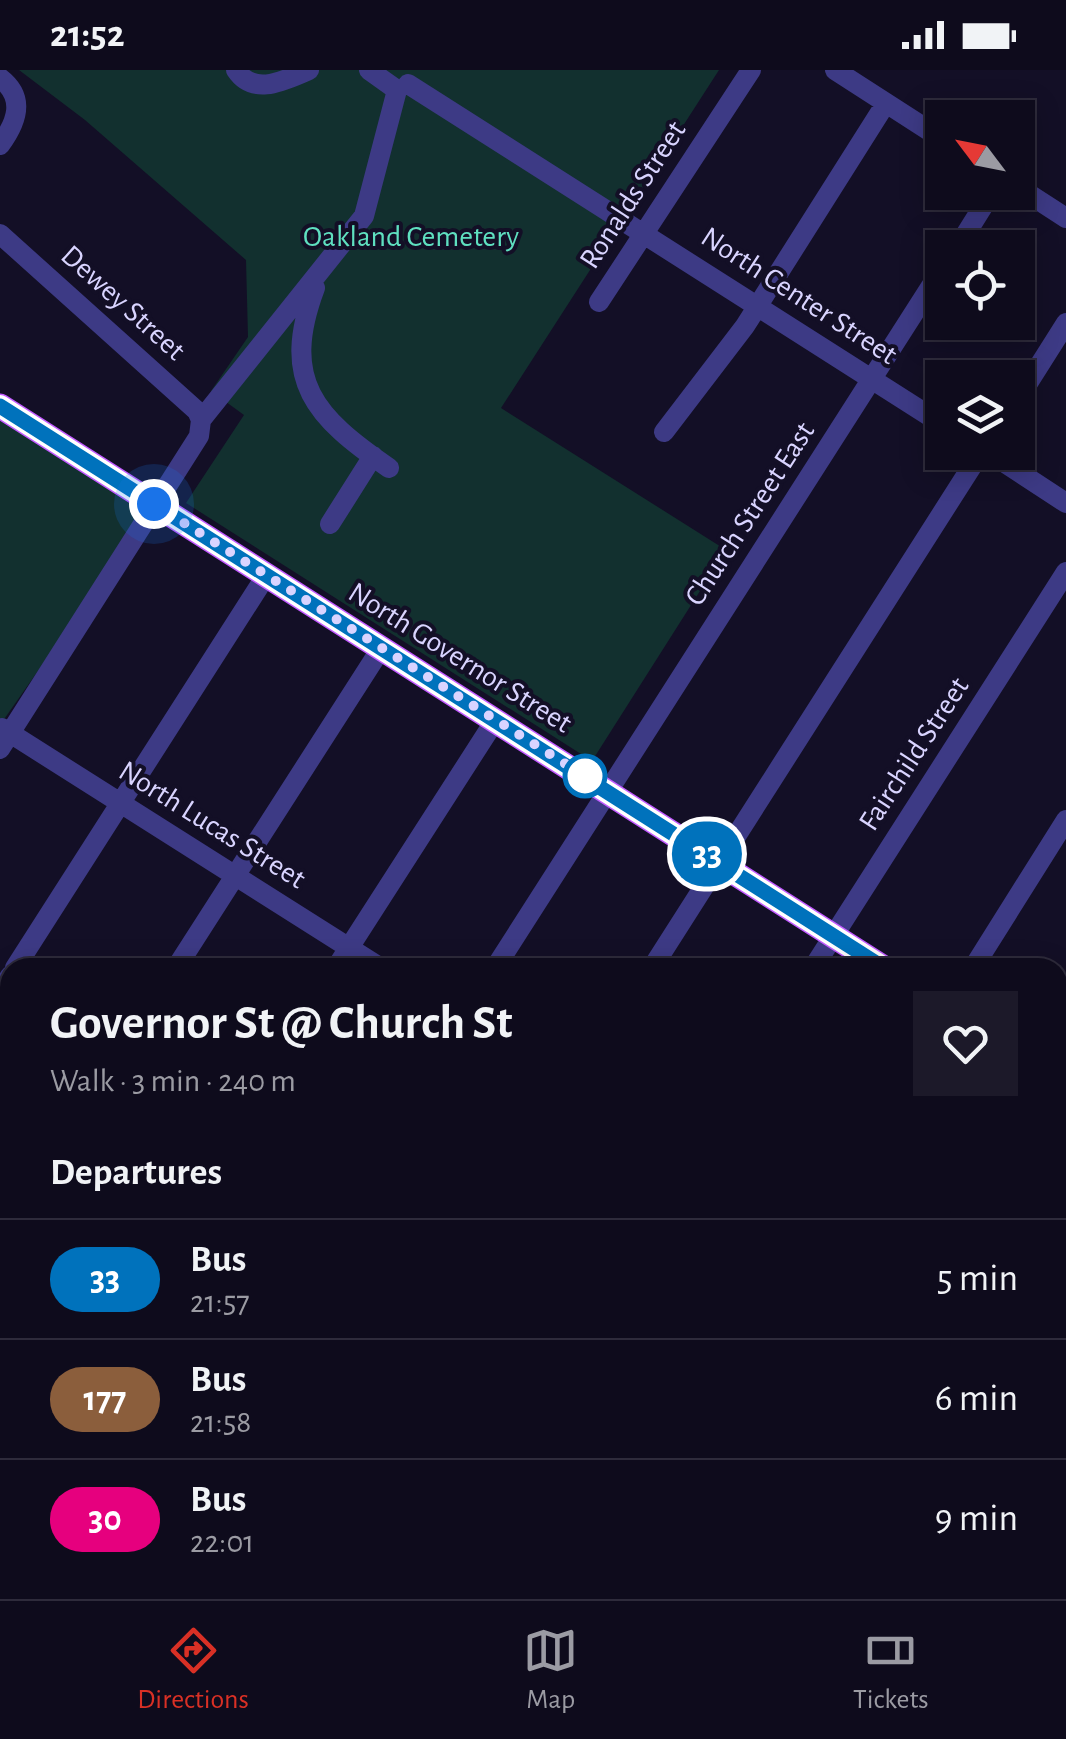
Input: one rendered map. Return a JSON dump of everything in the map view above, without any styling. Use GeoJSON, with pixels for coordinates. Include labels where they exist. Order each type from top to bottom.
{"type":"FeatureCollection","features":[{"type":"Feature","properties":{"kind":"main road","name":"North Governor Street"},"geometry":{"type":"LineString","coordinates":[[0,406],[869,958]]}},
{"type":"Feature","properties":{"kind":"street"},"geometry":{"type":"LineString","coordinates":[[236,70],[254,85],[270,85],[309,70]]}},
{"type":"Feature","properties":{"kind":"street","name":"North Center Street"},"geometry":{"type":"LineString","coordinates":[[369,70],[407,81],[925,413]]}},
{"type":"Feature","properties":{"kind":"street","name":"Ronalds Street"},"geometry":{"type":"LineString","coordinates":[[598,302],[751,70]]}},
{"type":"Feature","properties":{"kind":"street"},"geometry":{"type":"LineString","coordinates":[[850,74],[925,128]]}},
{"type":"Feature","properties":{"kind":"street"},"geometry":{"type":"LineString","coordinates":[[0,78],[14,94],[17,112],[0,145]]}},
{"type":"Feature","properties":{"kind":"street"},"geometry":{"type":"LineString","coordinates":[[3,736],[199,436],[201,420],[364,216],[407,81]]}},
{"type":"Feature","properties":{"kind":"street"},"geometry":{"type":"LineString","coordinates":[[664,432],[758,306],[886,103]]}},
{"type":"Feature","properties":{"kind":"street"},"geometry":{"type":"LineString","coordinates":[[1035,198],[1066,218]]}},
{"type":"Feature","properties":{"kind":"street","name":"Dewey Street"},"geometry":{"type":"LineString","coordinates":[[0,234],[197,411],[201,420]]}},
{"type":"Feature","properties":{"kind":"street"},"geometry":{"type":"LineString","coordinates":[[320,274],[302,328],[300,359],[307,385],[318,408],[335,429],[380,462],[330,524]]}},
{"type":"Feature","properties":{"kind":"street","name":"Church Street East"},"geometry":{"type":"LineString","coordinates":[[502,958],[925,296]]}},
{"type":"Feature","properties":{"kind":"street"},"geometry":{"type":"LineString","coordinates":[[1035,372],[1066,323]]}},
{"type":"Feature","properties":{"kind":"street"},"geometry":{"type":"LineString","coordinates":[[658,958],[972,470]]}},
{"type":"Feature","properties":{"kind":"street"},"geometry":{"type":"LineString","coordinates":[[1014,470],[1066,502]]}},
{"type":"Feature","properties":{"kind":"street","name":"Fairchild Street"},"geometry":{"type":"LineString","coordinates":[[819,958],[1066,572]]}},
{"type":"Feature","properties":{"kind":"street"},"geometry":{"type":"LineString","coordinates":[[23,958],[267,574]]}},
{"type":"Feature","properties":{"kind":"street"},"geometry":{"type":"LineString","coordinates":[[182,958],[382,647]]}},
{"type":"Feature","properties":{"kind":"street"},"geometry":{"type":"LineString","coordinates":[[342,958],[496,720]]}},
{"type":"Feature","properties":{"kind":"street","name":"North Lucas Street"},"geometry":{"type":"LineString","coordinates":[[3,736],[123,804],[366,958]]}},
{"type":"Feature","properties":{"kind":"street"},"geometry":{"type":"LineString","coordinates":[[979,958],[1066,820]]}},
{"type":"Feature","properties":{"kind":"green space","name":"Oakland Cemetery"},"geometry":{"type":"Polygon","coordinates":[[[19,70],[719,70],[501,408],[726,550],[592,761],[186,503],[244,415],[211,391],[248,337],[246,260],[85,120],[19,70]]]}},
{"type":"Feature","properties":{"kind":"green space"},"geometry":{"type":"Polygon","coordinates":[[[0,416],[155,504],[0,725],[0,416]]]}},
{"type":"Feature","properties":{"kind":"bus line","name":"33"},"geometry":{"type":"LineString","coordinates":[[0,406],[868,958]]}},
{"type":"Feature","properties":{"kind":"route"},"geometry":{"type":"LineString","coordinates":[[154,504],[591,780],[585,776]]}}]}
